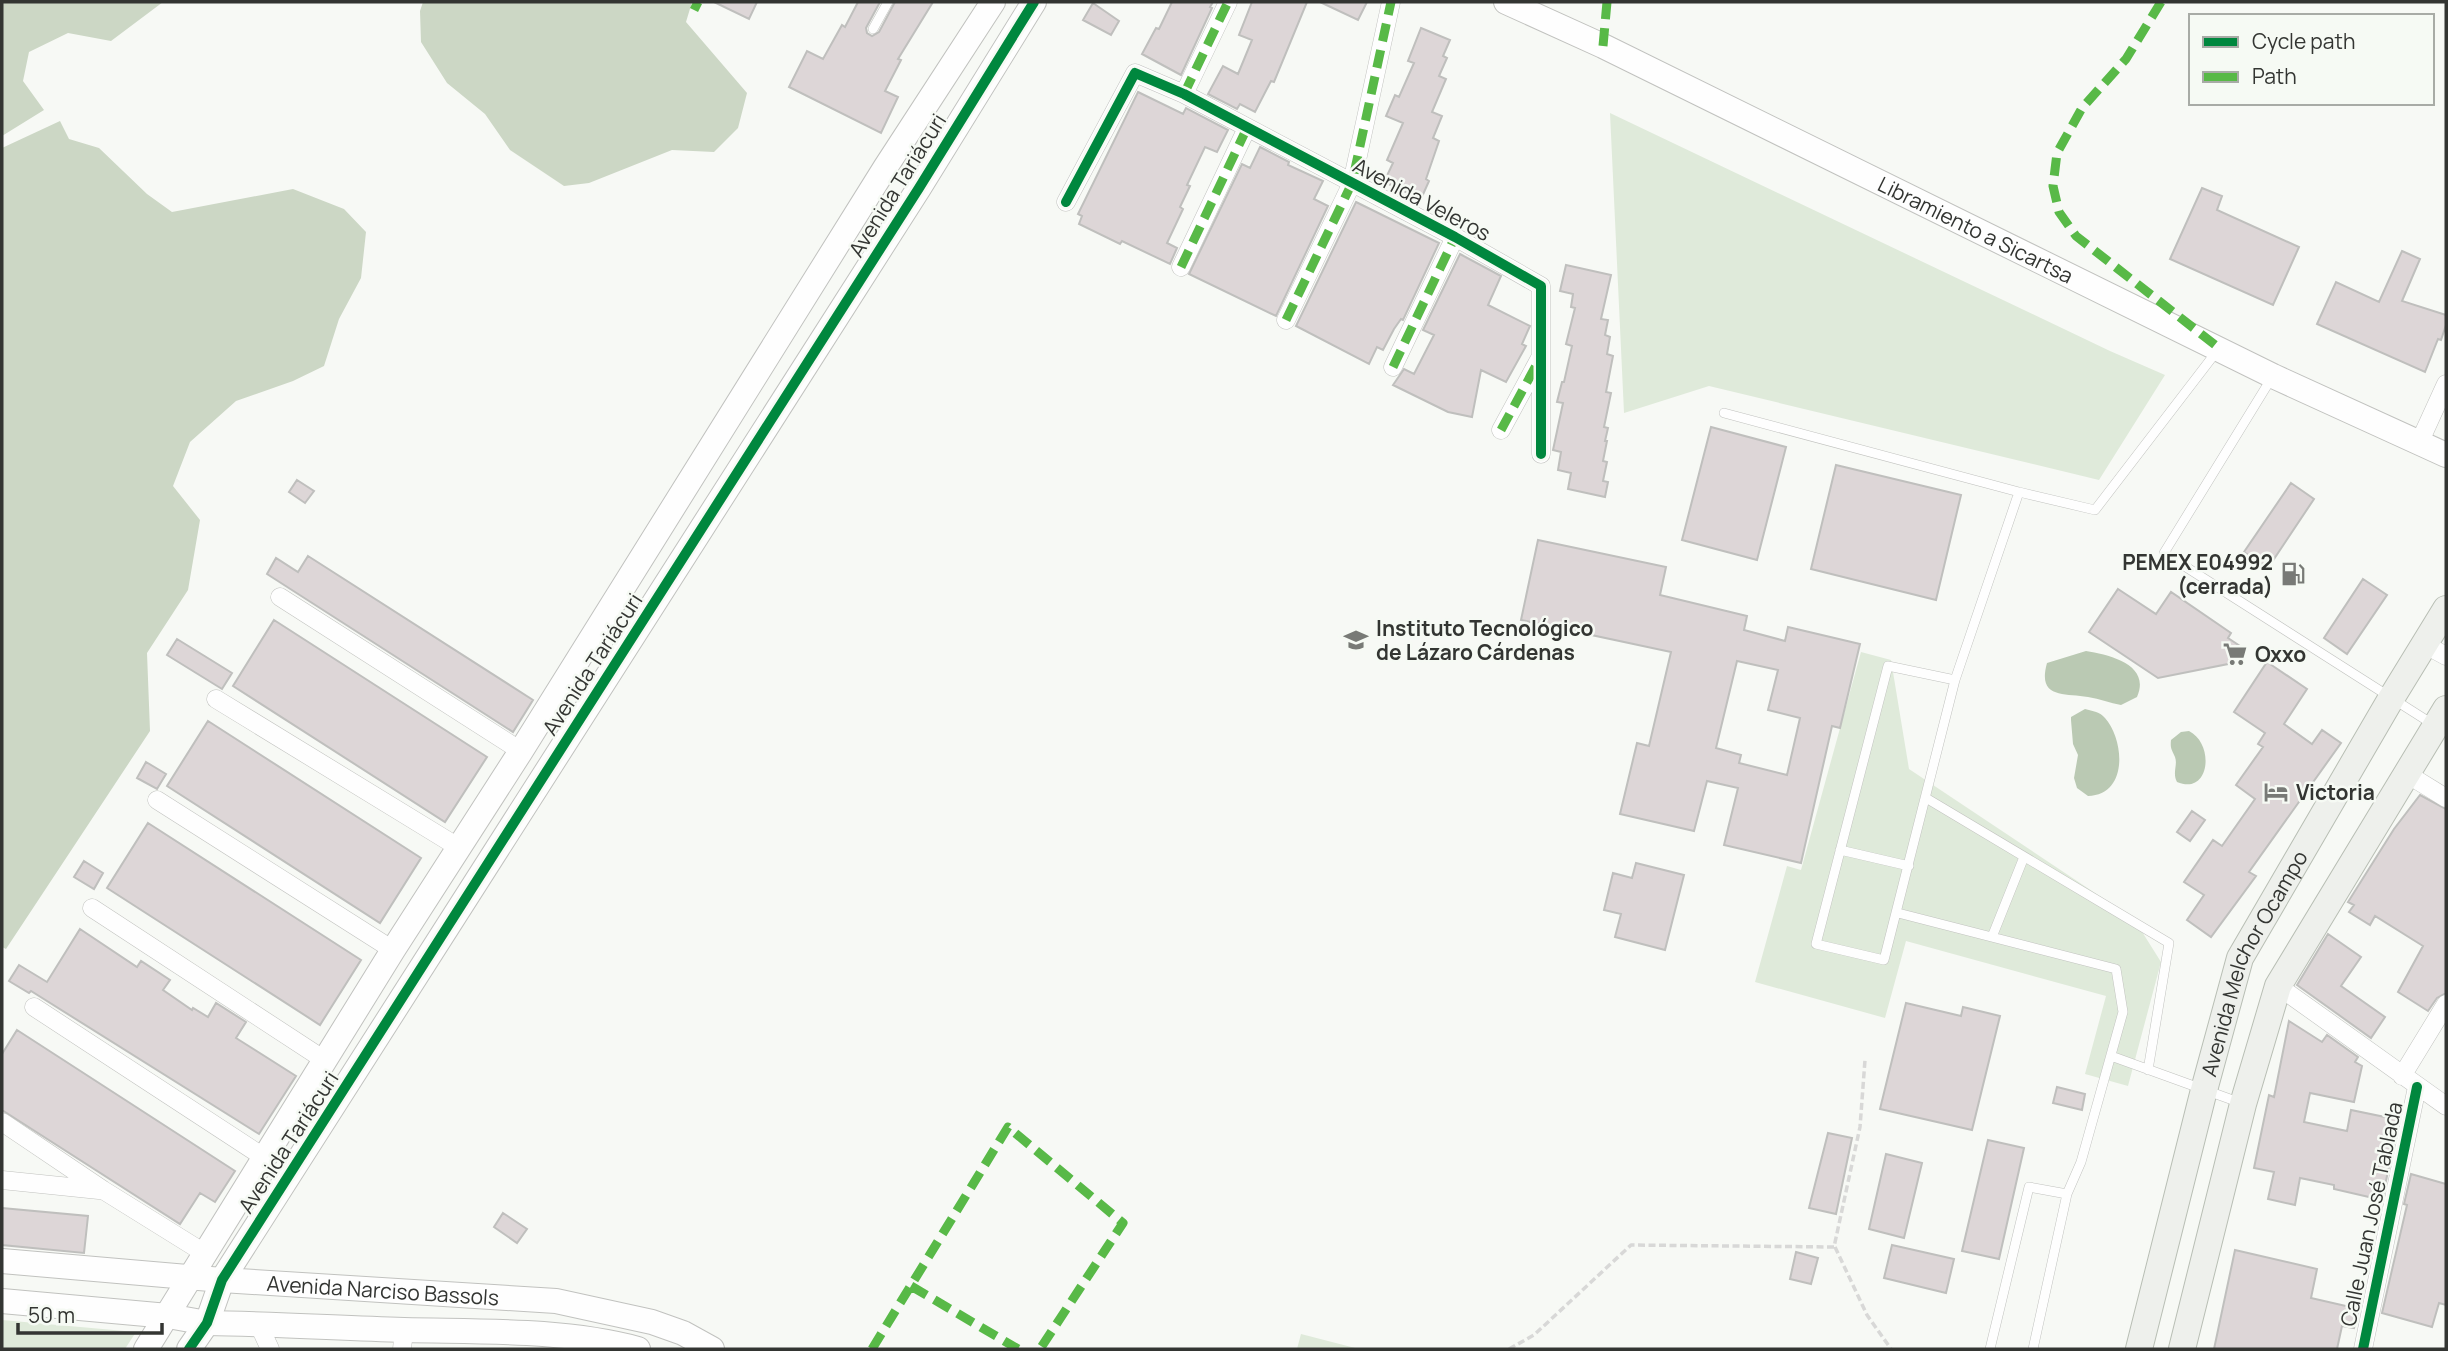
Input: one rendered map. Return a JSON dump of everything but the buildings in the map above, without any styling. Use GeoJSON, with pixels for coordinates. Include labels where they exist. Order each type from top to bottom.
{"type":"FeatureCollection","features":[{"type":"Feature","properties":{"kind":"main road","name":"Avenida Melchor Ocampo"},"geometry":{"type":"LineString","coordinates":[[2139,1349],[2240,958],[2392,696],[2435,650],[2446,609]]}},
{"type":"Feature","properties":{"kind":"main road","name":"Avenida Melchor Ocampo"},"geometry":{"type":"LineString","coordinates":[[2182,1349],[2243,1104],[2278,986],[2441,717]]}},
{"type":"Feature","properties":{"kind":"street","name":"Avenida Tariácuri"},"geometry":{"type":"LineString","coordinates":[[146,1349],[393,950],[521,751],[885,168],[993,2]]}},
{"type":"Feature","properties":{"kind":"street","name":"Avenida Tariácuri"},"geometry":{"type":"LineString","coordinates":[[190,1349],[207,1323],[222,1280],[919,188],[1034,2]]}},
{"type":"Feature","properties":{"kind":"street"},"geometry":{"type":"LineString","coordinates":[[1184,94],[1228,2]]}},
{"type":"Feature","properties":{"kind":"street"},"geometry":{"type":"LineString","coordinates":[[1286,320],[1352,183],[1391,2]]}},
{"type":"Feature","properties":{"kind":"street","name":"Libramiento a Sicartsa"},"geometry":{"type":"LineString","coordinates":[[1506,2],[1603,46],[2273,376],[2446,455]]}},
{"type":"Feature","properties":{"kind":"street","name":"Avenida Veleros"},"geometry":{"type":"LineString","coordinates":[[1066,202],[1135,73],[1184,94],[1455,237],[1541,286],[1541,454]]}},
{"type":"Feature","properties":{"kind":"street"},"geometry":{"type":"LineString","coordinates":[[1181,267],[1247,128]]}},
{"type":"Feature","properties":{"kind":"street"},"geometry":{"type":"LineString","coordinates":[[885,168],[919,188]]}},
{"type":"Feature","properties":{"kind":"street"},"geometry":{"type":"LineString","coordinates":[[1393,367],[1455,237]]}},
{"type":"Feature","properties":{"kind":"street"},"geometry":{"type":"LineString","coordinates":[[1501,430],[1541,355]]}},
{"type":"Feature","properties":{"kind":"street"},"geometry":{"type":"LineString","coordinates":[[2420,441],[2446,384]]}},
{"type":"Feature","properties":{"kind":"street"},"geometry":{"type":"LineString","coordinates":[[280,597],[521,751]]}},
{"type":"Feature","properties":{"kind":"street"},"geometry":{"type":"LineString","coordinates":[[216,699],[458,848]]}},
{"type":"Feature","properties":{"kind":"street"},"geometry":{"type":"LineString","coordinates":[[2407,774],[2446,798]]}},
{"type":"Feature","properties":{"kind":"street"},"geometry":{"type":"LineString","coordinates":[[157,800],[393,950]]}},
{"type":"Feature","properties":{"kind":"street"},"geometry":{"type":"LineString","coordinates":[[92,908],[326,1061]]}},
{"type":"Feature","properties":{"kind":"street"},"geometry":{"type":"LineString","coordinates":[[2278,986],[2446,1106]]}},
{"type":"Feature","properties":{"kind":"street","name":"Calle Juan José Tablada"},"geometry":{"type":"LineString","coordinates":[[2363,1349],[2410,1081],[2446,1004]]}},
{"type":"Feature","properties":{"kind":"street"},"geometry":{"type":"LineString","coordinates":[[34,1007],[265,1158]]}},
{"type":"Feature","properties":{"kind":"street"},"geometry":{"type":"LineString","coordinates":[[2,1122],[103,1190],[206,1254]]}},
{"type":"Feature","properties":{"kind":"street"},"geometry":{"type":"LineString","coordinates":[[2,1180],[103,1190]]}},
{"type":"Feature","properties":{"kind":"street","name":"Avenida Narciso Bassols"},"geometry":{"type":"LineString","coordinates":[[2,1261],[192,1278],[556,1301],[652,1322],[678,1341],[712,1349]]}},
{"type":"Feature","properties":{"kind":"street","name":"Avenida Narciso Bassols"},"geometry":{"type":"LineString","coordinates":[[2,1301],[403,1340],[502,1336],[638,1349]]}},
{"type":"Feature","properties":{"kind":"street"},"geometry":{"type":"LineString","coordinates":[[258,1324],[270,1349]]}},
{"type":"Feature","properties":{"kind":"lane"},"geometry":{"type":"LineString","coordinates":[[873,30],[888,2]]}},
{"type":"Feature","properties":{"kind":"lane"},"geometry":{"type":"LineString","coordinates":[[1724,413],[2095,510],[2218,348]]}},
{"type":"Feature","properties":{"kind":"lane"},"geometry":{"type":"LineString","coordinates":[[2273,376],[2164,553],[2392,696],[2441,717]]}},
{"type":"Feature","properties":{"kind":"lane"},"geometry":{"type":"LineString","coordinates":[[1955,680],[1888,666],[1816,944],[1884,960],[1955,680],[2019,492]]}},
{"type":"Feature","properties":{"kind":"lane"},"geometry":{"type":"LineString","coordinates":[[1926,798],[2169,943],[2148,1070]]}},
{"type":"Feature","properties":{"kind":"lane"},"geometry":{"type":"LineString","coordinates":[[1840,850],[1909,866]]}},
{"type":"Feature","properties":{"kind":"lane"},"geometry":{"type":"LineString","coordinates":[[1992,937],[2024,857]]}},
{"type":"Feature","properties":{"kind":"lane"},"geometry":{"type":"LineString","coordinates":[[1898,913],[2116,969],[2123,1012],[2081,1162],[2067,1194],[2033,1349]]}},
{"type":"Feature","properties":{"kind":"lane"},"geometry":{"type":"LineString","coordinates":[[2111,1056],[2243,1104]]}},
{"type":"Feature","properties":{"kind":"lane"},"geometry":{"type":"LineString","coordinates":[[1990,1349],[2029,1187],[2067,1194]]}},
{"type":"Feature","properties":{"kind":"path"},"geometry":{"type":"LineString","coordinates":[[1864,1060],[1860,1127],[1834,1247],[1867,1315],[1891,1349]]}},
{"type":"Feature","properties":{"kind":"path"},"geometry":{"type":"LineString","coordinates":[[1509,1349],[1534,1335],[1631,1245],[1834,1247]]}},
{"type":"Feature","properties":{"kind":"shaded area"},"geometry":{"type":"Polygon","coordinates":[[[2,2],[163,2],[111,41],[68,33],[29,52],[23,81],[44,110],[2,136],[2,2]]]}},
{"type":"Feature","properties":{"kind":"shaded area"},"geometry":{"type":"Polygon","coordinates":[[[423,2],[692,2],[686,22],[747,93],[738,128],[714,152],[672,150],[589,183],[564,186],[510,150],[485,114],[447,83],[421,42],[420,11],[423,2]]]}},
{"type":"Feature","properties":{"kind":"shaded area"},"geometry":{"type":"Polygon","coordinates":[[[1610,113],[2165,375],[2099,480],[1709,386],[1624,413],[1610,113]]]}},
{"type":"Feature","properties":{"kind":"shaded area"},"geometry":{"type":"Polygon","coordinates":[[[60,121],[69,139],[99,148],[147,194],[172,212],[293,189],[344,209],[366,232],[361,278],[339,319],[324,366],[293,381],[236,401],[190,442],[173,486],[200,520],[188,590],[147,653],[150,731],[6,949],[2,947],[2,148],[60,121]]]}},
{"type":"Feature","properties":{"kind":"shaded area"},"geometry":{"type":"Polygon","coordinates":[[[2086,651],[2117,659],[2134,669],[2140,686],[2137,697],[2121,705],[2049,689],[2045,675],[2047,663],[2086,651]]]}},
{"type":"Feature","properties":{"kind":"shaded area"},"geometry":{"type":"Polygon","coordinates":[[[1861,652],[1891,660],[1909,769],[2134,919],[2161,962],[2128,1086],[2085,1074],[2106,996],[1906,941],[1885,1018],[1755,982],[1787,866],[1801,870],[1861,652]]]}},
{"type":"Feature","properties":{"kind":"shaded area"},"geometry":{"type":"Polygon","coordinates":[[[2085,709],[2105,718],[2112,728],[2119,753],[2116,777],[2110,787],[2101,793],[2088,796],[2077,788],[2074,778],[2078,755],[2073,744],[2071,720],[2071,717],[2085,709]]]}},
{"type":"Feature","properties":{"kind":"shaded area"},"geometry":{"type":"Polygon","coordinates":[[[2189,731],[2203,746],[2205,767],[2196,782],[2188,784],[2177,782],[2176,760],[2171,740],[2181,732],[2189,731]]]}},
{"type":"Feature","properties":{"kind":"shaded area"},"geometry":{"type":"Polygon","coordinates":[[[2,1320],[136,1332],[125,1349],[2,1349],[2,1320]]]}},
{"type":"Feature","properties":{"kind":"shaded area"},"geometry":{"type":"Polygon","coordinates":[[[1301,1334],[1359,1349],[1297,1349],[1301,1334]]]}},
{"type":"Feature","properties":{"kind":"marked path"},"geometry":{"type":"LineString","coordinates":[[694,10],[698,2]]}},
{"type":"Feature","properties":{"kind":"marked path"},"geometry":{"type":"LineString","coordinates":[[1184,94],[1228,2]]}},
{"type":"Feature","properties":{"kind":"marked path"},"geometry":{"type":"LineString","coordinates":[[1286,320],[1352,183],[1391,2]]}},
{"type":"Feature","properties":{"kind":"marked path"},"geometry":{"type":"LineString","coordinates":[[1603,46],[1607,2]]}},
{"type":"Feature","properties":{"kind":"marked path"},"geometry":{"type":"LineString","coordinates":[[2161,2],[2126,59],[2082,108],[2057,153],[2053,186],[2059,212],[2076,236],[2219,348]]}},
{"type":"Feature","properties":{"kind":"marked path"},"geometry":{"type":"LineString","coordinates":[[1181,267],[1247,128]]}},
{"type":"Feature","properties":{"kind":"marked path"},"geometry":{"type":"LineString","coordinates":[[1393,367],[1455,237]]}},
{"type":"Feature","properties":{"kind":"marked path"},"geometry":{"type":"LineString","coordinates":[[1501,430],[1538,362]]}},
{"type":"Feature","properties":{"kind":"marked path"},"geometry":{"type":"LineString","coordinates":[[872,1349],[1008,1127],[1123,1223],[1040,1349]]}},
{"type":"Feature","properties":{"kind":"marked path"},"geometry":{"type":"LineString","coordinates":[[911,1286],[1018,1349]]}},
{"type":"Feature","properties":{"kind":"cycle path"},"geometry":{"type":"LineString","coordinates":[[189,1349],[207,1323],[222,1280],[919,188],[1034,2]]}},
{"type":"Feature","properties":{"kind":"cycle path"},"geometry":{"type":"LineString","coordinates":[[1066,202],[1135,73],[1184,94],[1455,237],[1541,286],[1541,454]]}},
{"type":"Feature","properties":{"kind":"cycle path"},"geometry":{"type":"LineString","coordinates":[[2363,1349],[2417,1087]]}},
{"type":"Feature","properties":{"kind":"place","name":"PEMEX E04992 (cerrada)"},"geometry":{"type":"Point","coordinates":[2293,574]}},
{"type":"Feature","properties":{"kind":"place","name":"Instituto Tecnológico de Lázaro Cárdenas"},"geometry":{"type":"Point","coordinates":[1356,640]}},
{"type":"Feature","properties":{"kind":"place","name":"Oxxo"},"geometry":{"type":"Point","coordinates":[2235,654]}},
{"type":"Feature","properties":{"kind":"place","name":"Victoria"},"geometry":{"type":"Point","coordinates":[2276,792]}}]}
